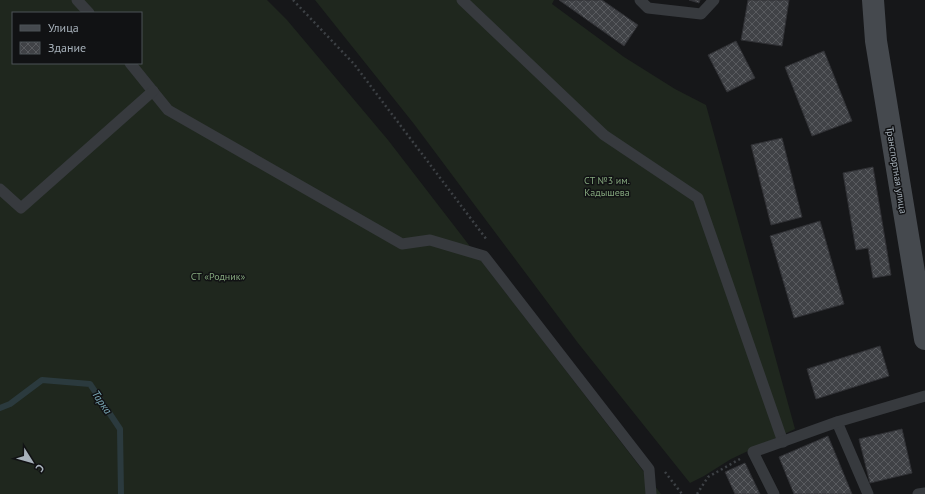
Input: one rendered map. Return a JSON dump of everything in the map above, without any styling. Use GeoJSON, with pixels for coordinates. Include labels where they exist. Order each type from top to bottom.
{"type":"FeatureCollection","features":[{"type":"Feature","properties":{"kind":"street","name":"Транспортная улица"},"geometry":{"type":"LineString","coordinates":[[873,0],[876,41],[925,339]]}},
{"type":"Feature","properties":{"kind":"lane"},"geometry":{"type":"LineString","coordinates":[[77,0],[88,12]]}},
{"type":"Feature","properties":{"kind":"lane"},"geometry":{"type":"LineString","coordinates":[[462,0],[604,135],[698,198],[783,442]]}},
{"type":"Feature","properties":{"kind":"lane"},"geometry":{"type":"LineString","coordinates":[[640,0],[648,8],[701,14],[714,0]]}},
{"type":"Feature","properties":{"kind":"lane"},"geometry":{"type":"LineString","coordinates":[[131,64],[168,110],[402,244],[430,240],[484,256],[649,469],[651,494]]}},
{"type":"Feature","properties":{"kind":"lane"},"geometry":{"type":"LineString","coordinates":[[0,189],[22,208],[153,91]]}},
{"type":"Feature","properties":{"kind":"lane"},"geometry":{"type":"LineString","coordinates":[[774,494],[753,452],[836,422],[925,396]]}},
{"type":"Feature","properties":{"kind":"lane"},"geometry":{"type":"LineString","coordinates":[[836,422],[868,494]]}},
{"type":"Feature","properties":{"kind":"lane"},"geometry":{"type":"LineString","coordinates":[[918,494],[925,493]]}},
{"type":"Feature","properties":{"kind":"path"},"geometry":{"type":"LineString","coordinates":[[697,494],[708,477],[753,452]]}},
{"type":"Feature","properties":{"kind":"green space","name":"СТ «Родник»"},"geometry":{"type":"Polygon","coordinates":[[[0,0],[267,0],[287,20],[388,140],[661,494],[0,494],[0,0]]]}},
{"type":"Feature","properties":{"kind":"green space","name":"СТ №3 им. Кадышева"},"geometry":{"type":"Polygon","coordinates":[[[315,0],[554,0],[552,4],[624,57],[675,89],[706,105],[795,429],[731,459],[690,483],[578,343],[414,124],[315,0]]]}},
{"type":"Feature","properties":{"kind":"building"},"geometry":{"type":"Polygon","coordinates":[[[559,0],[602,0],[638,25],[624,46],[559,0]]]}},
{"type":"Feature","properties":{"kind":"building"},"geometry":{"type":"Polygon","coordinates":[[[689,0],[700,0],[699,3],[689,0]]]}},
{"type":"Feature","properties":{"kind":"building"},"geometry":{"type":"Polygon","coordinates":[[[748,0],[789,0],[782,46],[741,40],[748,0]]]}},
{"type":"Feature","properties":{"kind":"building"},"geometry":{"type":"Polygon","coordinates":[[[736,41],[755,78],[727,92],[708,55],[736,41]]]}},
{"type":"Feature","properties":{"kind":"building"},"geometry":{"type":"Polygon","coordinates":[[[824,51],[852,121],[812,136],[785,67],[824,51]]]}},
{"type":"Feature","properties":{"kind":"building"},"geometry":{"type":"Polygon","coordinates":[[[782,138],[802,217],[771,225],[751,145],[782,138]]]}},
{"type":"Feature","properties":{"kind":"building"},"geometry":{"type":"Polygon","coordinates":[[[873,167],[891,275],[873,278],[868,248],[856,250],[843,173],[873,167]]]}},
{"type":"Feature","properties":{"kind":"building"},"geometry":{"type":"Polygon","coordinates":[[[820,221],[844,304],[794,318],[770,236],[820,221]]]}},
{"type":"Feature","properties":{"kind":"building"},"geometry":{"type":"Polygon","coordinates":[[[880,346],[889,376],[816,399],[807,369],[880,346]]]}},
{"type":"Feature","properties":{"kind":"building"},"geometry":{"type":"Polygon","coordinates":[[[902,429],[912,473],[870,483],[859,439],[902,429]]]}},
{"type":"Feature","properties":{"kind":"building"},"geometry":{"type":"Polygon","coordinates":[[[828,436],[852,494],[794,494],[779,457],[828,436]]]}},
{"type":"Feature","properties":{"kind":"building"},"geometry":{"type":"Polygon","coordinates":[[[745,463],[760,494],[735,494],[725,472],[745,463]]]}},
{"type":"Feature","properties":{"kind":"waterway","name":"Тарка"},"geometry":{"type":"LineString","coordinates":[[0,408],[10,404],[42,380],[90,384],[120,429],[121,494]]}}]}
